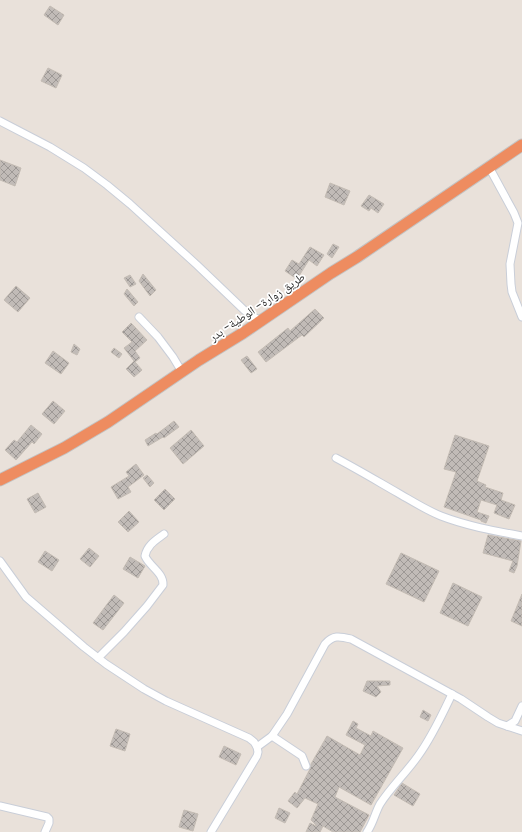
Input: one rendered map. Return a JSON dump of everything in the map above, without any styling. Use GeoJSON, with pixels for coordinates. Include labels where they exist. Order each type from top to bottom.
{"type":"FeatureCollection","features":[{"type":"Feature","properties":{"kind":"highway","name":"طريق زوارة- الوطية- بدر"},"geometry":{"type":"LineString","coordinates":[[0,480],[82,438],[125,411],[260,322],[522,145]]}},
{"type":"Feature","properties":{"kind":"street"},"geometry":{"type":"LineString","coordinates":[[0,121],[50,147],[107,185],[197,265],[244,310],[260,322]]}},
{"type":"Feature","properties":{"kind":"street"},"geometry":{"type":"LineString","coordinates":[[488,167],[514,212],[518,223],[510,264],[512,292],[522,317]]}},
{"type":"Feature","properties":{"kind":"street"},"geometry":{"type":"LineString","coordinates":[[512,292],[522,303]]}},
{"type":"Feature","properties":{"kind":"street"},"geometry":{"type":"LineString","coordinates":[[139,317],[158,337],[182,372]]}},
{"type":"Feature","properties":{"kind":"street"},"geometry":{"type":"LineString","coordinates":[[336,458],[440,515],[474,526],[522,536]]}},
{"type":"Feature","properties":{"kind":"street"},"geometry":{"type":"LineString","coordinates":[[98,658],[124,632],[163,585],[162,578],[145,556],[149,546],[164,534]]}},
{"type":"Feature","properties":{"kind":"street"},"geometry":{"type":"LineString","coordinates":[[0,561],[26,597],[98,658],[144,689],[249,738],[254,742],[257,747],[257,756],[211,832]]}},
{"type":"Feature","properties":{"kind":"street"},"geometry":{"type":"LineString","coordinates":[[257,747],[272,736],[287,714],[325,644],[329,640],[341,637],[351,639],[467,702],[498,723],[522,730]]}},
{"type":"Feature","properties":{"kind":"street"},"geometry":{"type":"LineString","coordinates":[[367,832],[380,805],[424,748],[437,726],[452,694]]}},
{"type":"Feature","properties":{"kind":"street"},"geometry":{"type":"LineString","coordinates":[[507,726],[515,721],[522,706]]}},
{"type":"Feature","properties":{"kind":"street"},"geometry":{"type":"LineString","coordinates":[[515,721],[522,730]]}},
{"type":"Feature","properties":{"kind":"street"},"geometry":{"type":"LineString","coordinates":[[272,736],[302,756],[306,766]]}},
{"type":"Feature","properties":{"kind":"street"},"geometry":{"type":"LineString","coordinates":[[0,806],[47,817],[49,819],[49,823],[45,832]]}},
{"type":"Feature","properties":{"kind":"building"},"geometry":{"type":"Polygon","coordinates":[[[50,6],[64,15],[58,25],[44,15],[50,6]]]}},
{"type":"Feature","properties":{"kind":"building"},"geometry":{"type":"Polygon","coordinates":[[[48,68],[62,75],[56,88],[41,81],[48,68]]]}},
{"type":"Feature","properties":{"kind":"building"},"geometry":{"type":"Polygon","coordinates":[[[0,160],[21,168],[15,186],[0,180],[0,160]]]}},
{"type":"Feature","properties":{"kind":"building"},"geometry":{"type":"Polygon","coordinates":[[[330,183],[350,191],[344,205],[325,197],[330,183]]]}},
{"type":"Feature","properties":{"kind":"building"},"geometry":{"type":"Polygon","coordinates":[[[369,195],[384,204],[378,213],[371,208],[369,211],[361,206],[369,195]]]}},
{"type":"Feature","properties":{"kind":"building"},"geometry":{"type":"Polygon","coordinates":[[[333,244],[339,247],[332,258],[327,254],[333,244]]]}},
{"type":"Feature","properties":{"kind":"building"},"geometry":{"type":"Polygon","coordinates":[[[310,247],[324,255],[317,266],[309,260],[297,279],[285,271],[292,260],[299,264],[310,247]]]}},
{"type":"Feature","properties":{"kind":"building"},"geometry":{"type":"Polygon","coordinates":[[[143,274],[156,290],[150,296],[139,281],[143,274]]]}},
{"type":"Feature","properties":{"kind":"building"},"geometry":{"type":"Polygon","coordinates":[[[130,275],[136,284],[130,287],[124,278],[130,275]]]}},
{"type":"Feature","properties":{"kind":"building"},"geometry":{"type":"Polygon","coordinates":[[[16,286],[30,298],[18,312],[4,300],[16,286]]]}},
{"type":"Feature","properties":{"kind":"building"},"geometry":{"type":"Polygon","coordinates":[[[127,289],[138,302],[134,306],[124,294],[127,289]]]}},
{"type":"Feature","properties":{"kind":"building"},"geometry":{"type":"Polygon","coordinates":[[[315,309],[324,318],[304,337],[302,335],[266,362],[258,352],[288,328],[290,331],[315,309]]]}},
{"type":"Feature","properties":{"kind":"building"},"geometry":{"type":"Polygon","coordinates":[[[131,323],[147,340],[135,351],[140,358],[135,362],[142,370],[134,377],[126,369],[134,361],[124,348],[132,342],[122,332],[131,323]]]}},
{"type":"Feature","properties":{"kind":"building"},"geometry":{"type":"Polygon","coordinates":[[[74,344],[80,349],[77,355],[71,352],[74,344]]]}},
{"type":"Feature","properties":{"kind":"building"},"geometry":{"type":"Polygon","coordinates":[[[114,348],[122,354],[119,358],[111,352],[114,348]]]}},
{"type":"Feature","properties":{"kind":"building"},"geometry":{"type":"Polygon","coordinates":[[[53,351],[69,363],[61,374],[45,363],[53,351]]]}},
{"type":"Feature","properties":{"kind":"building"},"geometry":{"type":"Polygon","coordinates":[[[247,356],[257,369],[251,373],[241,360],[247,356]]]}},
{"type":"Feature","properties":{"kind":"building"},"geometry":{"type":"Polygon","coordinates":[[[53,401],[65,411],[54,424],[42,414],[53,401]]]}},
{"type":"Feature","properties":{"kind":"building"},"geometry":{"type":"Polygon","coordinates":[[[174,421],[179,427],[164,438],[163,437],[148,446],[145,440],[156,433],[157,434],[174,421]]]}},
{"type":"Feature","properties":{"kind":"building"},"geometry":{"type":"Polygon","coordinates":[[[31,425],[42,434],[34,444],[32,442],[16,460],[5,450],[14,440],[17,442],[31,425]]]}},
{"type":"Feature","properties":{"kind":"building"},"geometry":{"type":"Polygon","coordinates":[[[191,430],[204,446],[183,464],[170,448],[191,430]]]}},
{"type":"Feature","properties":{"kind":"building"},"geometry":{"type":"Polygon","coordinates":[[[455,435],[489,446],[477,481],[486,485],[485,487],[503,493],[501,500],[515,505],[509,519],[494,513],[497,505],[481,500],[477,512],[489,516],[486,523],[444,507],[456,472],[444,469],[455,435]]]}},
{"type":"Feature","properties":{"kind":"building"},"geometry":{"type":"Polygon","coordinates":[[[136,464],[144,475],[128,487],[131,492],[118,499],[111,487],[129,476],[126,472],[136,464]]]}},
{"type":"Feature","properties":{"kind":"building"},"geometry":{"type":"Polygon","coordinates":[[[147,475],[154,483],[150,487],[143,478],[147,475]]]}},
{"type":"Feature","properties":{"kind":"building"},"geometry":{"type":"Polygon","coordinates":[[[165,489],[175,499],[164,510],[154,500],[165,489]]]}},
{"type":"Feature","properties":{"kind":"building"},"geometry":{"type":"Polygon","coordinates":[[[38,493],[46,507],[35,513],[27,499],[38,493]]]}},
{"type":"Feature","properties":{"kind":"building"},"geometry":{"type":"Polygon","coordinates":[[[129,511],[139,522],[128,532],[118,522],[129,511]]]}},
{"type":"Feature","properties":{"kind":"building"},"geometry":{"type":"Polygon","coordinates":[[[488,535],[521,541],[517,566],[514,573],[509,571],[513,561],[483,553],[488,535]]]}},
{"type":"Feature","properties":{"kind":"building"},"geometry":{"type":"Polygon","coordinates":[[[89,548],[99,556],[90,567],[80,559],[89,548]]]}},
{"type":"Feature","properties":{"kind":"building"},"geometry":{"type":"Polygon","coordinates":[[[45,551],[59,560],[52,571],[38,562],[45,551]]]}},
{"type":"Feature","properties":{"kind":"building"},"geometry":{"type":"Polygon","coordinates":[[[401,553],[439,571],[424,602],[386,584],[401,553]]]}},
{"type":"Feature","properties":{"kind":"building"},"geometry":{"type":"Polygon","coordinates":[[[130,557],[145,566],[138,578],[123,569],[130,557]]]}},
{"type":"Feature","properties":{"kind":"building"},"geometry":{"type":"Polygon","coordinates":[[[453,583],[482,597],[468,626],[440,613],[453,583]]]}},
{"type":"Feature","properties":{"kind":"building"},"geometry":{"type":"Polygon","coordinates":[[[522,594],[522,626],[511,621],[522,594]]]}},
{"type":"Feature","properties":{"kind":"building"},"geometry":{"type":"Polygon","coordinates":[[[114,595],[124,603],[103,630],[93,623],[114,595]]]}},
{"type":"Feature","properties":{"kind":"building"},"geometry":{"type":"Polygon","coordinates":[[[367,681],[390,681],[390,685],[377,686],[381,692],[376,697],[363,691],[367,681]]]}},
{"type":"Feature","properties":{"kind":"building"},"geometry":{"type":"Polygon","coordinates":[[[423,710],[431,715],[428,721],[420,717],[423,710]]]}},
{"type":"Feature","properties":{"kind":"building"},"geometry":{"type":"Polygon","coordinates":[[[353,721],[358,724],[356,728],[371,736],[373,731],[403,748],[371,805],[339,787],[335,797],[369,815],[360,832],[333,832],[323,826],[320,832],[306,832],[310,823],[316,826],[311,820],[318,804],[305,798],[297,808],[288,801],[295,792],[297,794],[310,769],[311,764],[327,736],[360,755],[365,745],[346,735],[353,721]]]}},
{"type":"Feature","properties":{"kind":"building"},"geometry":{"type":"Polygon","coordinates":[[[116,729],[130,734],[125,751],[110,746],[116,729]]]}},
{"type":"Feature","properties":{"kind":"building"},"geometry":{"type":"Polygon","coordinates":[[[224,746],[241,754],[236,765],[219,757],[224,746]]]}},
{"type":"Feature","properties":{"kind":"building"},"geometry":{"type":"Polygon","coordinates":[[[402,783],[420,794],[413,806],[394,795],[402,783]]]}},
{"type":"Feature","properties":{"kind":"building"},"geometry":{"type":"Polygon","coordinates":[[[279,808],[290,813],[285,823],[275,818],[279,808]]]}},
{"type":"Feature","properties":{"kind":"building"},"geometry":{"type":"Polygon","coordinates":[[[184,810],[198,814],[193,831],[179,827],[184,810]]]}}]}
